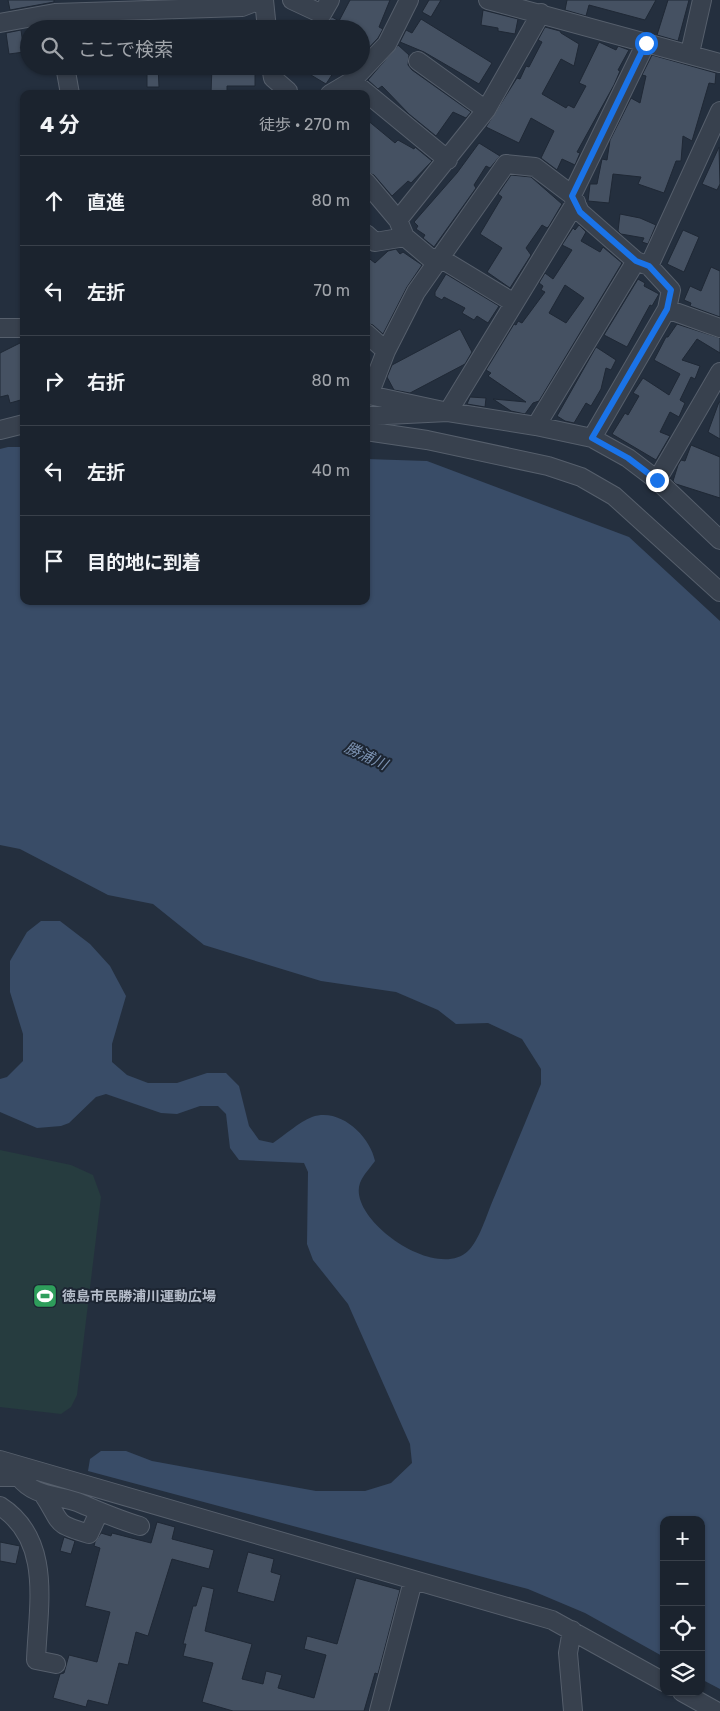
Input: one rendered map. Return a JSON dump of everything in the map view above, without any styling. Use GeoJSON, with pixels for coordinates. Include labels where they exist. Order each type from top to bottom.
{"type":"FeatureCollection","features":[{"type":"Feature","properties":{"kind":"street"},"geometry":{"type":"LineString","coordinates":[[69,20],[242,7],[260,0]]}},
{"type":"Feature","properties":{"kind":"street"},"geometry":{"type":"LineString","coordinates":[[264,0],[266,20]]}},
{"type":"Feature","properties":{"kind":"street"},"geometry":{"type":"LineString","coordinates":[[292,0],[322,14],[330,0]]}},
{"type":"Feature","properties":{"kind":"street"},"geometry":{"type":"LineString","coordinates":[[370,61],[387,44],[409,0]]}},
{"type":"Feature","properties":{"kind":"street"},"geometry":{"type":"LineString","coordinates":[[488,0],[690,53],[720,63]]}},
{"type":"Feature","properties":{"kind":"street"},"geometry":{"type":"LineString","coordinates":[[690,53],[702,0]]}},
{"type":"Feature","properties":{"kind":"street"},"geometry":{"type":"LineString","coordinates":[[398,220],[448,160],[486,110],[541,13]]}},
{"type":"Feature","properties":{"kind":"street"},"geometry":{"type":"LineString","coordinates":[[0,23],[20,22]]}},
{"type":"Feature","properties":{"kind":"street"},"geometry":{"type":"LineString","coordinates":[[448,412],[574,199],[646,43]]}},
{"type":"Feature","properties":{"kind":"street"},"geometry":{"type":"LineString","coordinates":[[418,61],[486,110]]}},
{"type":"Feature","properties":{"kind":"street"},"geometry":{"type":"LineString","coordinates":[[67,75],[69,90]]}},
{"type":"Feature","properties":{"kind":"street"},"geometry":{"type":"LineString","coordinates":[[273,75],[273,78],[287,90]]}},
{"type":"Feature","properties":{"kind":"street"},"geometry":{"type":"LineString","coordinates":[[336,90],[357,75]]}},
{"type":"Feature","properties":{"kind":"street"},"geometry":{"type":"LineString","coordinates":[[352,80],[364,90]]}},
{"type":"Feature","properties":{"kind":"street"},"geometry":{"type":"LineString","coordinates":[[370,95],[448,160]]}},
{"type":"Feature","properties":{"kind":"street"},"geometry":{"type":"LineString","coordinates":[[536,426],[643,263],[720,111]]}},
{"type":"Feature","properties":{"kind":"street"},"geometry":{"type":"LineString","coordinates":[[370,392],[386,351],[416,292],[506,164],[535,167],[574,199],[580,212],[643,263],[671,290],[667,309],[592,438]]}},
{"type":"Feature","properties":{"kind":"street"},"geometry":{"type":"LineString","coordinates":[[370,187],[398,220],[405,237],[430,258],[440,258],[514,303]]}},
{"type":"Feature","properties":{"kind":"street"},"geometry":{"type":"LineString","coordinates":[[370,238],[375,242],[405,237]]}},
{"type":"Feature","properties":{"kind":"street"},"geometry":{"type":"LineString","coordinates":[[667,309],[720,328]]}},
{"type":"Feature","properties":{"kind":"street"},"geometry":{"type":"LineString","coordinates":[[0,328],[20,328]]}},
{"type":"Feature","properties":{"kind":"street"},"geometry":{"type":"LineString","coordinates":[[370,337],[386,351]]}},
{"type":"Feature","properties":{"kind":"street"},"geometry":{"type":"LineString","coordinates":[[657,480],[720,372]]}},
{"type":"Feature","properties":{"kind":"street"},"geometry":{"type":"LineString","coordinates":[[370,395],[448,412],[536,426],[592,438],[628,458],[657,480],[720,540]]}},
{"type":"Feature","properties":{"kind":"street"},"geometry":{"type":"LineString","coordinates":[[370,416],[448,412]]}},
{"type":"Feature","properties":{"kind":"street"},"geometry":{"type":"LineString","coordinates":[[1,429],[20,425]]}},
{"type":"Feature","properties":{"kind":"street"},"geometry":{"type":"LineString","coordinates":[[370,432],[436,442],[548,466],[581,477],[614,496],[654,529],[720,592]]}},
{"type":"Feature","properties":{"kind":"street"},"geometry":{"type":"LineString","coordinates":[[0,1460],[25,1474],[552,1620],[660,1680]]}},
{"type":"Feature","properties":{"kind":"street"},"geometry":{"type":"LineString","coordinates":[[0,1476],[25,1474]]}},
{"type":"Feature","properties":{"kind":"street"},"geometry":{"type":"LineString","coordinates":[[25,1474],[26,1486],[43,1494],[80,1503],[114,1519],[140,1526]]}},
{"type":"Feature","properties":{"kind":"street"},"geometry":{"type":"LineString","coordinates":[[43,1494],[57,1522],[66,1527],[89,1534],[99,1512]]}},
{"type":"Feature","properties":{"kind":"street"},"geometry":{"type":"LineString","coordinates":[[0,1506],[12,1514],[31,1540],[39,1576],[36,1660],[56,1664]]}},
{"type":"Feature","properties":{"kind":"street"},"geometry":{"type":"LineString","coordinates":[[378,1711],[413,1581]]}},
{"type":"Feature","properties":{"kind":"street"},"geometry":{"type":"LineString","coordinates":[[572,1630],[568,1653],[574,1711]]}},
{"type":"Feature","properties":{"kind":"street"},"geometry":{"type":"LineString","coordinates":[[689,1696],[716,1711]]}},
{"type":"Feature","properties":{"kind":"green space","name":"徳島市民勝浦川運動広場"},"geometry":{"type":"Polygon","coordinates":[[[0,1150],[71,1165],[93,1175],[101,1197],[77,1395],[71,1407],[61,1414],[0,1407],[0,1150]]]}},
{"type":"Feature","properties":{"kind":"water","name":"勝浦川"},"geometry":{"type":"Polygon","coordinates":[[[20,447],[20,605],[370,605],[370,459],[427,461],[629,537],[720,621],[720,1689],[705,1681],[705,1516],[660,1516],[660,1655],[585,1613],[528,1589],[88,1471],[90,1459],[101,1451],[126,1451],[152,1461],[316,1491],[365,1491],[391,1483],[412,1463],[410,1444],[348,1304],[313,1260],[307,1244],[308,1172],[304,1163],[239,1160],[230,1148],[226,1114],[218,1106],[200,1106],[177,1114],[161,1113],[106,1094],[96,1097],[69,1123],[61,1126],[37,1128],[0,1112],[0,1079],[7,1077],[23,1061],[23,1034],[10,992],[10,961],[27,932],[41,921],[60,921],[90,944],[110,966],[126,996],[112,1044],[112,1062],[127,1075],[148,1083],[177,1083],[207,1073],[226,1073],[239,1086],[249,1126],[259,1140],[273,1143],[307,1119],[323,1115],[333,1116],[352,1126],[367,1142],[375,1161],[360,1183],[360,1198],[367,1213],[380,1229],[397,1242],[416,1253],[436,1259],[454,1258],[468,1251],[476,1241],[541,1084],[541,1069],[522,1039],[488,1023],[456,1024],[438,1010],[396,992],[321,981],[204,945],[153,904],[108,895],[20,849],[0,845],[0,449],[20,447]]]}},
{"type":"Feature","properties":{"kind":"building"},"geometry":{"type":"Polygon","coordinates":[[[8,0],[54,0],[54,2],[10,10],[8,0]]]}},
{"type":"Feature","properties":{"kind":"building"},"geometry":{"type":"Polygon","coordinates":[[[350,0],[390,0],[379,27],[383,29],[370,47],[370,20],[340,20],[350,0]]]}},
{"type":"Feature","properties":{"kind":"building"},"geometry":{"type":"Polygon","coordinates":[[[429,0],[441,0],[431,17],[422,12],[429,0]]]}},
{"type":"Feature","properties":{"kind":"building"},"geometry":{"type":"Polygon","coordinates":[[[567,0],[656,0],[645,20],[589,5],[586,16],[565,10],[567,0]]]}},
{"type":"Feature","properties":{"kind":"building"},"geometry":{"type":"Polygon","coordinates":[[[668,0],[689,0],[678,41],[657,35],[668,0]]]}},
{"type":"Feature","properties":{"kind":"building"},"geometry":{"type":"Polygon","coordinates":[[[483,10],[518,19],[515,34],[481,25],[483,10]]]}},
{"type":"Feature","properties":{"kind":"building"},"geometry":{"type":"Polygon","coordinates":[[[421,19],[492,63],[479,84],[424,52],[400,42],[406,30],[412,33],[421,19]]]}},
{"type":"Feature","properties":{"kind":"building"},"geometry":{"type":"Polygon","coordinates":[[[545,27],[560,31],[579,44],[574,66],[561,59],[542,94],[566,108],[568,105],[574,108],[586,86],[579,83],[599,42],[616,50],[618,46],[629,50],[618,70],[620,71],[614,85],[577,152],[580,153],[575,165],[562,159],[557,170],[541,158],[554,131],[531,118],[519,143],[486,127],[517,78],[520,79],[526,66],[529,67],[542,42],[538,40],[545,27]]]}},
{"type":"Feature","properties":{"kind":"building"},"geometry":{"type":"Polygon","coordinates":[[[20,30],[20,53],[9,54],[6,33],[20,30]]]}},
{"type":"Feature","properties":{"kind":"building"},"geometry":{"type":"Polygon","coordinates":[[[398,45],[409,55],[408,65],[412,70],[471,112],[466,118],[453,112],[436,136],[409,114],[382,86],[378,89],[368,80],[398,45]]]}},
{"type":"Feature","properties":{"kind":"building"},"geometry":{"type":"Polygon","coordinates":[[[652,55],[716,73],[715,84],[709,83],[692,141],[683,136],[681,161],[676,161],[664,193],[638,184],[641,177],[613,174],[609,203],[588,201],[590,184],[597,184],[602,159],[607,160],[610,140],[631,98],[640,103],[646,76],[642,75],[652,55]]]}},
{"type":"Feature","properties":{"kind":"building"},"geometry":{"type":"Polygon","coordinates":[[[147,75],[158,75],[159,87],[147,87],[147,75]]]}},
{"type":"Feature","properties":{"kind":"building"},"geometry":{"type":"Polygon","coordinates":[[[212,75],[255,75],[255,86],[227,86],[227,90],[211,90],[212,75]]]}},
{"type":"Feature","properties":{"kind":"building"},"geometry":{"type":"Polygon","coordinates":[[[311,75],[332,75],[326,84],[311,75]]]}},
{"type":"Feature","properties":{"kind":"building"},"geometry":{"type":"Polygon","coordinates":[[[370,122],[395,143],[398,140],[414,149],[415,147],[432,161],[411,183],[408,181],[392,196],[374,175],[370,174],[370,122]]]}},
{"type":"Feature","properties":{"kind":"building"},"geometry":{"type":"Polygon","coordinates":[[[479,143],[500,156],[490,168],[486,166],[474,185],[476,188],[434,247],[423,238],[425,235],[416,229],[418,226],[414,222],[457,173],[479,143]]]}},
{"type":"Feature","properties":{"kind":"building"},"geometry":{"type":"Polygon","coordinates":[[[719,147],[720,184],[717,190],[702,184],[719,147]]]}},
{"type":"Feature","properties":{"kind":"building"},"geometry":{"type":"Polygon","coordinates":[[[511,175],[531,177],[562,204],[549,226],[547,228],[542,225],[526,248],[531,255],[510,288],[487,272],[502,248],[480,234],[502,197],[498,194],[511,175]]]}},
{"type":"Feature","properties":{"kind":"building"},"geometry":{"type":"Polygon","coordinates":[[[620,214],[640,218],[656,225],[648,244],[642,242],[644,238],[621,234],[618,231],[620,214]]]}},
{"type":"Feature","properties":{"kind":"building"},"geometry":{"type":"Polygon","coordinates":[[[579,225],[586,232],[581,241],[600,252],[603,247],[622,263],[539,401],[533,403],[525,414],[511,411],[493,399],[526,402],[488,376],[491,373],[486,370],[514,324],[516,325],[518,321],[522,323],[545,292],[541,290],[543,286],[539,283],[545,273],[553,279],[572,250],[562,245],[573,228],[575,230],[579,225]],[[565,285],[549,313],[566,323],[584,298],[565,285]]]}},
{"type":"Feature","properties":{"kind":"building"},"geometry":{"type":"Polygon","coordinates":[[[683,230],[699,237],[684,272],[667,264],[683,230]]]}},
{"type":"Feature","properties":{"kind":"building"},"geometry":{"type":"Polygon","coordinates":[[[396,249],[400,254],[403,252],[422,265],[407,287],[383,334],[370,324],[370,259],[375,263],[388,251],[396,249]]]}},
{"type":"Feature","properties":{"kind":"building"},"geometry":{"type":"Polygon","coordinates":[[[711,267],[720,271],[720,317],[690,306],[691,303],[684,300],[690,286],[701,291],[711,267]]]}},
{"type":"Feature","properties":{"kind":"building"},"geometry":{"type":"Polygon","coordinates":[[[446,274],[499,306],[488,323],[477,316],[474,320],[462,313],[465,308],[444,297],[442,300],[435,296],[435,292],[446,274]]]}},
{"type":"Feature","properties":{"kind":"building"},"geometry":{"type":"Polygon","coordinates":[[[638,279],[645,283],[644,286],[659,294],[652,306],[650,305],[627,347],[604,335],[638,279]]]}},
{"type":"Feature","properties":{"kind":"building"},"geometry":{"type":"Polygon","coordinates":[[[677,324],[720,338],[720,353],[697,339],[682,360],[700,366],[695,379],[691,377],[680,400],[685,403],[679,417],[670,412],[660,432],[670,436],[656,460],[612,434],[625,413],[628,415],[639,396],[633,393],[643,378],[669,395],[680,374],[654,360],[666,337],[668,337],[677,324]]]}},
{"type":"Feature","properties":{"kind":"building"},"geometry":{"type":"Polygon","coordinates":[[[460,329],[472,352],[465,364],[410,393],[394,390],[387,377],[392,365],[460,329]]]}},
{"type":"Feature","properties":{"kind":"building"},"geometry":{"type":"Polygon","coordinates":[[[20,343],[20,400],[10,403],[8,395],[0,397],[0,353],[20,343]]]}},
{"type":"Feature","properties":{"kind":"building"},"geometry":{"type":"Polygon","coordinates":[[[596,347],[616,360],[611,370],[606,368],[601,389],[591,406],[586,403],[574,423],[565,421],[557,416],[596,347]]]}},
{"type":"Feature","properties":{"kind":"building"},"geometry":{"type":"Polygon","coordinates":[[[470,397],[486,398],[485,407],[467,404],[470,397]]]}},
{"type":"Feature","properties":{"kind":"building"},"geometry":{"type":"Polygon","coordinates":[[[720,402],[720,439],[708,432],[720,402]]]}},
{"type":"Feature","properties":{"kind":"building"},"geometry":{"type":"Polygon","coordinates":[[[691,445],[720,457],[720,498],[676,484],[673,481],[678,465],[681,460],[685,461],[691,445]]]}},
{"type":"Feature","properties":{"kind":"building"},"geometry":{"type":"Polygon","coordinates":[[[157,1522],[175,1527],[172,1539],[214,1550],[209,1569],[172,1559],[148,1636],[136,1632],[128,1665],[119,1663],[108,1705],[88,1700],[86,1707],[53,1698],[60,1674],[64,1673],[69,1655],[97,1662],[110,1612],[85,1606],[100,1548],[94,1546],[95,1542],[101,1533],[111,1536],[112,1533],[151,1543],[157,1522]]]}},
{"type":"Feature","properties":{"kind":"building"},"geometry":{"type":"Polygon","coordinates":[[[64,1537],[75,1541],[71,1554],[60,1551],[64,1537]]]}},
{"type":"Feature","properties":{"kind":"building"},"geometry":{"type":"Polygon","coordinates":[[[0,1542],[20,1546],[16,1564],[0,1561],[0,1542]]]}},
{"type":"Feature","properties":{"kind":"building"},"geometry":{"type":"Polygon","coordinates":[[[248,1552],[274,1559],[271,1572],[281,1575],[274,1602],[237,1592],[248,1552]]]}},
{"type":"Feature","properties":{"kind":"building"},"geometry":{"type":"Polygon","coordinates":[[[356,1578],[400,1590],[378,1674],[375,1673],[364,1711],[233,1711],[202,1702],[213,1663],[183,1656],[186,1644],[183,1644],[193,1606],[196,1606],[202,1586],[214,1589],[205,1631],[252,1644],[242,1679],[263,1684],[266,1671],[282,1675],[278,1688],[314,1698],[326,1655],[304,1649],[307,1636],[337,1644],[356,1578]]]}},
{"type":"Feature","properties":{"kind":"place","name":"徳島市民勝浦川運動広場"},"geometry":{"type":"Point","coordinates":[45,1296]}},
{"type":"Feature","properties":{"kind":"route"},"geometry":{"type":"LineString","coordinates":[[646,43],[572,196],[580,212],[636,261],[649,266],[671,290],[667,309],[592,438],[628,458],[657,480]]}}]}
